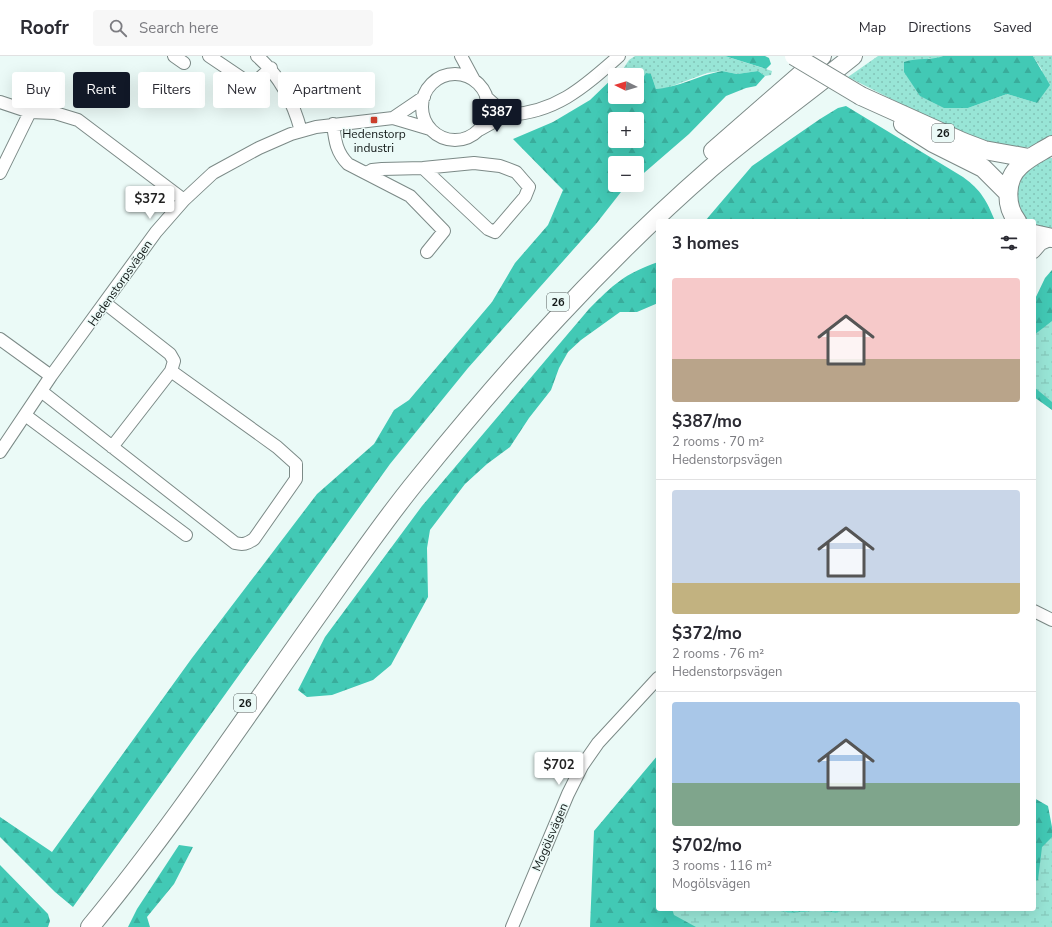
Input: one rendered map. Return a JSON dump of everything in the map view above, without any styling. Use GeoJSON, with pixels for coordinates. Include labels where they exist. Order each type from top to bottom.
{"type":"FeatureCollection","features":[{"type":"Feature","properties":{"kind":"highway","name":"26"},"geometry":{"type":"LineString","coordinates":[[794,56],[861,96],[928,141],[983,168],[1008,193]]}},
{"type":"Feature","properties":{"kind":"highway","name":"26"},"geometry":{"type":"LineString","coordinates":[[76,927],[143,844],[219,740],[303,617],[360,538],[408,475],[478,392],[532,330],[641,217],[822,56]]}},
{"type":"Feature","properties":{"kind":"highway"},"geometry":{"type":"LineString","coordinates":[[812,89],[853,56]]}},
{"type":"Feature","properties":{"kind":"highway","name":"26"},"geometry":{"type":"LineString","coordinates":[[90,927],[150,852],[363,552],[417,480],[486,399],[594,278],[655,219],[711,168],[775,115],[812,89],[869,56]]}},
{"type":"Feature","properties":{"kind":"highway","name":"26"},"geometry":{"type":"LineString","coordinates":[[861,96],[984,150],[1043,153]]}},
{"type":"Feature","properties":{"kind":"highway"},"geometry":{"type":"LineString","coordinates":[[1015,219],[1009,206],[1008,193],[1011,179],[1018,167],[1043,153]]}},
{"type":"Feature","properties":{"kind":"highway"},"geometry":{"type":"LineString","coordinates":[[1036,234],[1052,238]]}},
{"type":"Feature","properties":{"kind":"street"},"geometry":{"type":"LineString","coordinates":[[174,56],[184,63]]}},
{"type":"Feature","properties":{"kind":"street"},"geometry":{"type":"LineString","coordinates":[[209,56],[252,85],[271,68]]}},
{"type":"Feature","properties":{"kind":"street"},"geometry":{"type":"LineString","coordinates":[[257,56],[271,68],[285,88],[301,131]]}},
{"type":"Feature","properties":{"kind":"street"},"geometry":{"type":"LineString","coordinates":[[393,118],[424,97],[432,83],[447,75],[460,56],[474,80],[486,96],[506,115]]}},
{"type":"Feature","properties":{"kind":"street"},"geometry":{"type":"LineString","coordinates":[[424,97],[423,114],[430,129],[439,136],[450,139],[467,137],[506,115],[530,113],[552,105],[584,88],[614,59]]}},
{"type":"Feature","properties":{"kind":"street"},"geometry":{"type":"LineString","coordinates":[[447,75],[461,75],[474,80]]}},
{"type":"Feature","properties":{"kind":"street"},"geometry":{"type":"LineString","coordinates":[[477,131],[486,115],[486,96]]}},
{"type":"Feature","properties":{"kind":"street"},"geometry":{"type":"LineString","coordinates":[[0,102],[30,112],[55,113],[78,120],[184,200]]}},
{"type":"Feature","properties":{"kind":"street"},"geometry":{"type":"LineString","coordinates":[[0,173],[30,112]]}},
{"type":"Feature","properties":{"kind":"street","name":"Hedenstorpsvägen"},"geometry":{"type":"LineString","coordinates":[[0,452],[51,376],[105,304],[156,232],[184,200],[213,173],[259,148],[301,131],[334,124],[393,118],[430,129]]}},
{"type":"Feature","properties":{"kind":"street"},"geometry":{"type":"LineString","coordinates":[[334,124],[336,147],[342,158],[348,164],[410,196],[444,231],[427,252]]}},
{"type":"Feature","properties":{"kind":"street"},"geometry":{"type":"LineString","coordinates":[[367,173],[372,170],[423,168],[474,163],[500,166],[516,172],[529,187],[525,197],[495,232],[488,229],[423,168]]}},
{"type":"Feature","properties":{"kind":"street"},"geometry":{"type":"LineString","coordinates":[[1036,250],[1041,244],[1052,238]]}},
{"type":"Feature","properties":{"kind":"street"},"geometry":{"type":"LineString","coordinates":[[105,304],[170,354],[174,361],[171,371],[112,447]]}},
{"type":"Feature","properties":{"kind":"street"},"geometry":{"type":"LineString","coordinates":[[0,339],[51,376]]}},
{"type":"Feature","properties":{"kind":"street"},"geometry":{"type":"LineString","coordinates":[[41,391],[235,542],[242,544],[248,543],[254,539],[296,479],[296,464],[277,447],[171,371]]}},
{"type":"Feature","properties":{"kind":"street"},"geometry":{"type":"LineString","coordinates":[[25,415],[186,535]]}},
{"type":"Feature","properties":{"kind":"street"},"geometry":{"type":"LineString","coordinates":[[1036,611],[1052,620]]}},
{"type":"Feature","properties":{"kind":"street","name":"Mogölsvägen"},"geometry":{"type":"LineString","coordinates":[[512,927],[568,794],[582,766],[598,742],[656,680]]}},
{"type":"Feature","properties":{"kind":"green space"},"geometry":{"type":"Polygon","coordinates":[[[635,56],[725,56],[772,71],[771,75],[765,76],[758,71],[737,74],[722,71],[707,73],[667,88],[656,89],[651,74],[646,74],[644,77],[644,68],[624,68],[629,60],[635,56]]]}},
{"type":"Feature","properties":{"kind":"green space"},"geometry":{"type":"Polygon","coordinates":[[[725,56],[765,56],[769,58],[771,64],[766,69],[725,56]]]}},
{"type":"Feature","properties":{"kind":"green space"},"geometry":{"type":"Polygon","coordinates":[[[878,56],[943,56],[935,59],[928,58],[968,108],[1007,94],[1037,103],[1042,70],[1033,56],[1052,56],[1052,136],[1042,144],[1012,151],[966,137],[848,77],[878,56]]]}},
{"type":"Feature","properties":{"kind":"green space"},"geometry":{"type":"Polygon","coordinates":[[[943,56],[1033,56],[1050,85],[1037,103],[1007,94],[968,108],[944,108],[920,96],[904,72],[904,62],[943,56]]]}},
{"type":"Feature","properties":{"kind":"green space"},"geometry":{"type":"Polygon","coordinates":[[[722,71],[737,74],[758,71],[765,76],[756,86],[746,88],[726,96],[689,134],[644,173],[644,156],[608,156],[608,192],[621,192],[596,224],[468,368],[390,464],[73,907],[55,892],[0,837],[0,817],[52,852],[192,658],[317,494],[374,444],[394,410],[409,400],[492,302],[515,263],[548,225],[563,190],[513,139],[553,122],[590,100],[608,83],[608,104],[644,104],[644,76],[646,73],[651,74],[656,89],[672,86],[722,71]]]}},
{"type":"Feature","properties":{"kind":"green space"},"geometry":{"type":"Polygon","coordinates":[[[846,106],[963,177],[983,196],[994,219],[707,219],[752,166],[838,108],[846,106]]]}},
{"type":"Feature","properties":{"kind":"green space"},"geometry":{"type":"Polygon","coordinates":[[[1046,158],[1052,158],[1052,229],[1036,225],[1036,219],[1026,219],[1022,215],[1015,195],[1021,173],[1046,158]]]}},
{"type":"Feature","properties":{"kind":"green space"},"geometry":{"type":"Polygon","coordinates":[[[656,263],[656,304],[637,312],[620,312],[581,340],[568,352],[559,368],[551,390],[529,418],[510,447],[487,464],[465,484],[430,530],[427,548],[428,597],[391,665],[373,680],[332,695],[307,697],[298,690],[325,637],[422,506],[589,309],[620,281],[646,266],[656,263]]]}},
{"type":"Feature","properties":{"kind":"green space"},"geometry":{"type":"Polygon","coordinates":[[[1052,270],[1052,410],[1036,398],[1036,297],[1045,278],[1052,270]]]}},
{"type":"Feature","properties":{"kind":"green space"},"geometry":{"type":"Polygon","coordinates":[[[1052,321],[1052,402],[1036,389],[1036,333],[1052,321]]]}},
{"type":"Feature","properties":{"kind":"green space"},"geometry":{"type":"Polygon","coordinates":[[[656,757],[656,911],[780,911],[792,913],[836,913],[840,911],[1036,911],[1036,799],[1048,806],[1052,827],[1052,927],[590,927],[594,831],[656,757]]]}},
{"type":"Feature","properties":{"kind":"green space"},"geometry":{"type":"Polygon","coordinates":[[[1052,837],[1052,927],[696,927],[674,915],[673,911],[780,911],[792,913],[817,911],[836,913],[840,911],[1036,911],[1036,880],[1038,880],[1042,847],[1052,837]]]}},
{"type":"Feature","properties":{"kind":"green space"},"geometry":{"type":"Polygon","coordinates":[[[179,845],[193,847],[174,884],[147,917],[150,927],[128,927],[137,909],[179,845]]]}},
{"type":"Feature","properties":{"kind":"green space"},"geometry":{"type":"Polygon","coordinates":[[[0,865],[48,914],[50,921],[48,927],[0,927],[0,865]]]}},
{"type":"Feature","properties":{"kind":"water"},"geometry":{"type":"Polygon","coordinates":[[[780,911],[817,911],[792,913],[780,911]]]}},
{"type":"Feature","properties":{"kind":"water"},"geometry":{"type":"Polygon","coordinates":[[[817,911],[840,911],[836,913],[817,911]]]}},
{"type":"Feature","properties":{"kind":"place","name":"Hedenstorp industri"},"geometry":{"type":"Point","coordinates":[374,120]}}]}
